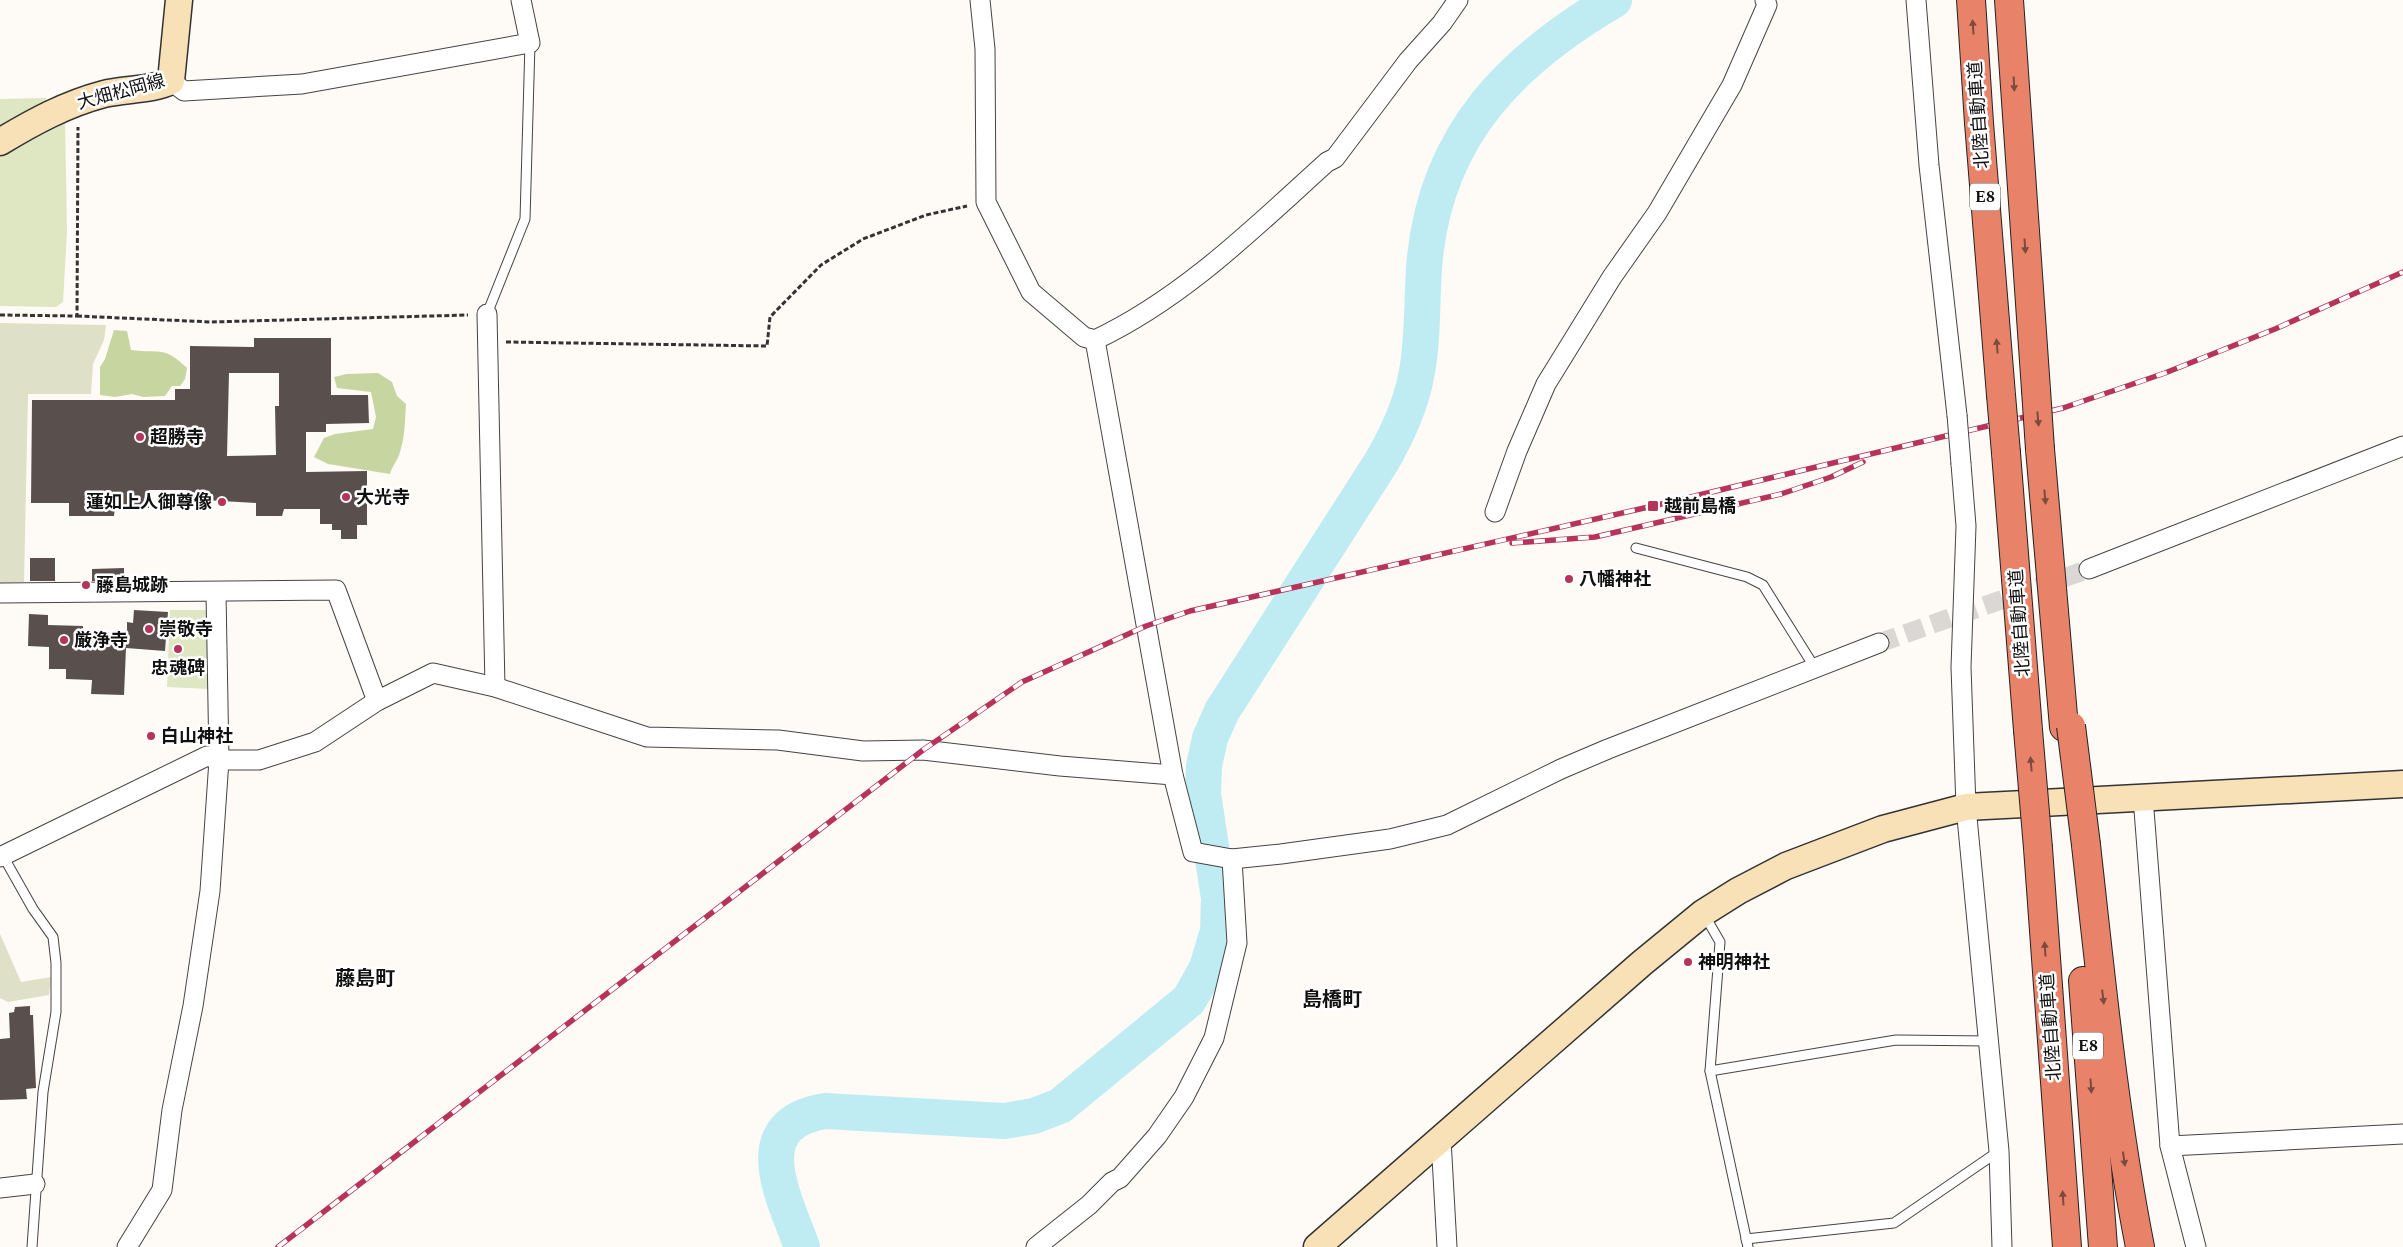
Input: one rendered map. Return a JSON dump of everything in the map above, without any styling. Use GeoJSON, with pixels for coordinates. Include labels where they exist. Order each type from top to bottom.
{"type":"FeatureCollection","features":[{"type":"Feature","properties":{"kind":"highway","name":"北陸自動車道"},"geometry":{"type":"LineString","coordinates":[[1971,0],[1978,123],[2038,848],[2067,1247]]}},
{"type":"Feature","properties":{"kind":"highway","name":"北陸自動車道"},"geometry":{"type":"LineString","coordinates":[[2009,0],[2040,449],[2080,845],[2103,1247]]}},
{"type":"Feature","properties":{"kind":"highway"},"geometry":{"type":"LineString","coordinates":[[2080,845],[2128,1186],[2140,1247]]}},
{"type":"Feature","properties":{"kind":"street","name":"大畑松岡線"},"geometry":{"type":"LineString","coordinates":[[0,142],[53,112],[80,102],[119,90],[171,81],[179,0]]}},
{"type":"Feature","properties":{"kind":"street"},"geometry":{"type":"LineString","coordinates":[[171,81],[184,92],[293,85],[530,43],[521,0]]}},
{"type":"Feature","properties":{"kind":"street"},"geometry":{"type":"LineString","coordinates":[[980,0],[985,49],[986,202],[1031,292],[1084,337],[1095,340],[1118,330],[1205,271],[1327,162],[1335,158],[1408,61],[1442,23],[1458,0]]}},
{"type":"Feature","properties":{"kind":"street"},"geometry":{"type":"LineString","coordinates":[[1495,512],[1517,451],[1546,384],[1612,277],[1657,213],[1732,85],[1767,5],[1766,0]]}},
{"type":"Feature","properties":{"kind":"street"},"geometry":{"type":"LineString","coordinates":[[1916,0],[1929,165],[1957,415],[1966,526],[1960,667],[1966,807],[1999,1151],[2002,1247]]}},
{"type":"Feature","properties":{"kind":"street"},"geometry":{"type":"LineString","coordinates":[[487,314],[494,687]]}},
{"type":"Feature","properties":{"kind":"street"},"geometry":{"type":"LineString","coordinates":[[1095,340],[1173,775],[1193,852],[1219,857],[1390,839],[1447,825],[1608,748],[1879,643]]}},
{"type":"Feature","properties":{"kind":"street"},"geometry":{"type":"LineString","coordinates":[[2088,569],[2403,446]]}},
{"type":"Feature","properties":{"kind":"street"},"geometry":{"type":"LineString","coordinates":[[0,593],[216,593],[336,590],[377,701]]}},
{"type":"Feature","properties":{"kind":"street"},"geometry":{"type":"LineString","coordinates":[[127,1247],[162,1190],[172,1110],[193,1006],[210,892],[219,760],[216,593]]}},
{"type":"Feature","properties":{"kind":"street"},"geometry":{"type":"LineString","coordinates":[[1,857],[207,756],[219,760],[260,760],[315,742],[377,701],[433,672],[494,687],[647,738],[778,740],[863,751],[923,750],[1060,766],[1173,775]]}},
{"type":"Feature","properties":{"kind":"street"},"geometry":{"type":"LineString","coordinates":[[1317,1247],[1642,963],[1703,913],[1786,866],[1883,829],[1966,807],[2403,784]]}},
{"type":"Feature","properties":{"kind":"street"},"geometry":{"type":"LineString","coordinates":[[2143,797],[2170,1146],[2196,1247]]}},
{"type":"Feature","properties":{"kind":"street"},"geometry":{"type":"LineString","coordinates":[[1036,1247],[1089,1204],[1112,1182],[1120,1178],[1158,1136],[1184,1097],[1214,1038],[1237,943],[1219,857]]}},
{"type":"Feature","properties":{"kind":"street"},"geometry":{"type":"LineString","coordinates":[[2170,1146],[2403,1134]]}},
{"type":"Feature","properties":{"kind":"street"},"geometry":{"type":"LineString","coordinates":[[1441,1139],[1447,1247]]}},
{"type":"Feature","properties":{"kind":"street"},"geometry":{"type":"LineString","coordinates":[[0,1188],[35,1184]]}},
{"type":"Feature","properties":{"kind":"lane"},"geometry":{"type":"LineString","coordinates":[[487,314],[525,218],[530,43]]}},
{"type":"Feature","properties":{"kind":"lane"},"geometry":{"type":"LineString","coordinates":[[1636,548],[1747,577],[1763,585],[1815,668]]}},
{"type":"Feature","properties":{"kind":"lane"},"geometry":{"type":"LineString","coordinates":[[1,857],[33,909],[53,936],[56,963],[56,1012],[42,1092],[32,1247]]}},
{"type":"Feature","properties":{"kind":"lane"},"geometry":{"type":"LineString","coordinates":[[1703,913],[1720,942],[1710,1071],[1747,1243],[1894,1223],[1999,1151]]}},
{"type":"Feature","properties":{"kind":"lane"},"geometry":{"type":"LineString","coordinates":[[1710,1071],[1896,1040],[1989,1041]]}},
{"type":"Feature","properties":{"kind":"path"},"geometry":{"type":"LineString","coordinates":[[77,316],[80,102]]}},
{"type":"Feature","properties":{"kind":"path"},"geometry":{"type":"LineString","coordinates":[[488,341],[767,346],[770,317],[822,265],[872,236],[926,215],[986,202]]}},
{"type":"Feature","properties":{"kind":"path"},"geometry":{"type":"LineString","coordinates":[[0,315],[77,316],[212,322],[487,314]]}},
{"type":"Feature","properties":{"kind":"green space"},"geometry":{"type":"Polygon","coordinates":[[[46,98],[47,105],[0,132],[0,99],[46,98]]]}},
{"type":"Feature","properties":{"kind":"green space"},"geometry":{"type":"Polygon","coordinates":[[[65,119],[67,232],[63,302],[56,307],[0,306],[0,153],[65,119]]]}},
{"type":"Feature","properties":{"kind":"green space"},"geometry":{"type":"Polygon","coordinates":[[[0,323],[106,325],[104,340],[93,364],[91,394],[28,394],[24,582],[0,583],[0,323]]]}},
{"type":"Feature","properties":{"kind":"green space"},"geometry":{"type":"Polygon","coordinates":[[[114,330],[127,331],[131,350],[167,353],[179,361],[187,368],[185,379],[180,386],[172,386],[165,396],[143,397],[132,394],[115,397],[100,395],[100,367],[105,359],[114,330]]]}},
{"type":"Feature","properties":{"kind":"green space"},"geometry":{"type":"Polygon","coordinates":[[[378,373],[392,382],[397,396],[406,404],[402,446],[390,474],[328,464],[314,457],[324,438],[335,434],[373,429],[376,417],[371,392],[337,388],[334,377],[347,374],[378,373]]]}},
{"type":"Feature","properties":{"kind":"green space"},"geometry":{"type":"Polygon","coordinates":[[[170,610],[209,610],[209,689],[167,687],[170,610]]]}},
{"type":"Feature","properties":{"kind":"green space"},"geometry":{"type":"Polygon","coordinates":[[[0,934],[21,982],[51,977],[49,995],[8,1002],[0,998],[0,934]]]}},
{"type":"Feature","properties":{"kind":"building"},"geometry":{"type":"Polygon","coordinates":[[[254,338],[331,338],[331,395],[368,395],[369,423],[326,424],[326,432],[306,432],[306,472],[367,471],[367,525],[357,525],[357,539],[341,539],[341,530],[332,530],[332,524],[320,524],[320,509],[284,509],[282,516],[256,516],[256,503],[187,499],[187,490],[149,490],[149,508],[115,507],[114,516],[69,516],[69,503],[31,503],[32,400],[175,400],[175,389],[190,389],[190,346],[254,347],[254,338]],[[229,373],[227,456],[276,455],[275,406],[279,406],[279,373],[229,373]]]}},
{"type":"Feature","properties":{"kind":"building"},"geometry":{"type":"Polygon","coordinates":[[[30,558],[55,558],[55,581],[30,581],[30,558]]]}},
{"type":"Feature","properties":{"kind":"building"},"geometry":{"type":"Polygon","coordinates":[[[124,568],[124,581],[92,581],[92,569],[124,568]]]}},
{"type":"Feature","properties":{"kind":"building"},"geometry":{"type":"Polygon","coordinates":[[[134,610],[168,612],[165,651],[126,648],[124,695],[91,694],[92,680],[66,679],[66,669],[49,669],[49,647],[28,646],[29,614],[48,615],[48,625],[83,626],[83,634],[127,635],[127,622],[133,623],[134,610]]]}},
{"type":"Feature","properties":{"kind":"building"},"geometry":{"type":"Polygon","coordinates":[[[30,1006],[30,1015],[33,1015],[36,1088],[26,1089],[27,1099],[0,1100],[0,1039],[10,1038],[9,1013],[14,1012],[15,1007],[30,1006]]]}},
{"type":"Feature","properties":{"kind":"waterway"},"geometry":{"type":"LineString","coordinates":[[802,1247],[780,1185],[776,1165],[777,1147],[785,1131],[800,1119],[825,1111],[1004,1121],[1034,1116],[1060,1106],[1189,1000],[1207,968],[1218,931],[1219,898],[1203,794],[1204,766],[1210,738],[1222,711],[1382,461],[1402,420],[1410,399],[1419,362],[1425,257],[1433,213],[1446,173],[1464,137],[1486,105],[1513,75],[1543,48],[1577,23],[1614,0]]}},
{"type":"Feature","properties":{"kind":"tunnel"},"geometry":{"type":"LineString","coordinates":[[1879,643],[2089,569]]}},
{"type":"Feature","properties":{"kind":"railway"},"geometry":{"type":"LineString","coordinates":[[278,1247],[923,750],[1022,682],[1146,626],[1190,611],[1653,506],[2063,408],[2165,373],[2275,329],[2403,272]]}},
{"type":"Feature","properties":{"kind":"railway"},"geometry":{"type":"LineString","coordinates":[[1512,543],[1595,537],[1781,494],[1831,477],[1863,462]]}},
{"type":"Feature","properties":{"kind":"place","name":"超勝寺"},"geometry":{"type":"Point","coordinates":[140,437]}},
{"type":"Feature","properties":{"kind":"place","name":"大光寺"},"geometry":{"type":"Point","coordinates":[346,497]}},
{"type":"Feature","properties":{"kind":"place","name":"蓮如上人御尊像"},"geometry":{"type":"Point","coordinates":[222,502]}},
{"type":"Feature","properties":{"kind":"place","name":"越前島橋"},"geometry":{"type":"Point","coordinates":[1653,506]}},
{"type":"Feature","properties":{"kind":"place","name":"八幡神社"},"geometry":{"type":"Point","coordinates":[1569,579]}},
{"type":"Feature","properties":{"kind":"place","name":"藤島城跡"},"geometry":{"type":"Point","coordinates":[86,585]}},
{"type":"Feature","properties":{"kind":"place","name":"崇敬寺"},"geometry":{"type":"Point","coordinates":[149,629]}},
{"type":"Feature","properties":{"kind":"place","name":"厳浄寺"},"geometry":{"type":"Point","coordinates":[64,640]}},
{"type":"Feature","properties":{"kind":"place","name":"忠魂碑"},"geometry":{"type":"Point","coordinates":[178,649]}},
{"type":"Feature","properties":{"kind":"place","name":"白山神社"},"geometry":{"type":"Point","coordinates":[151,736]}},
{"type":"Feature","properties":{"kind":"place","name":"神明神社"},"geometry":{"type":"Point","coordinates":[1688,962]}},
{"type":"Feature","properties":{"kind":"district","name":"藤島町"},"geometry":{"type":"Point","coordinates":[365,979]}},
{"type":"Feature","properties":{"kind":"district","name":"島橋町"},"geometry":{"type":"Point","coordinates":[1332,1000]}}]}
